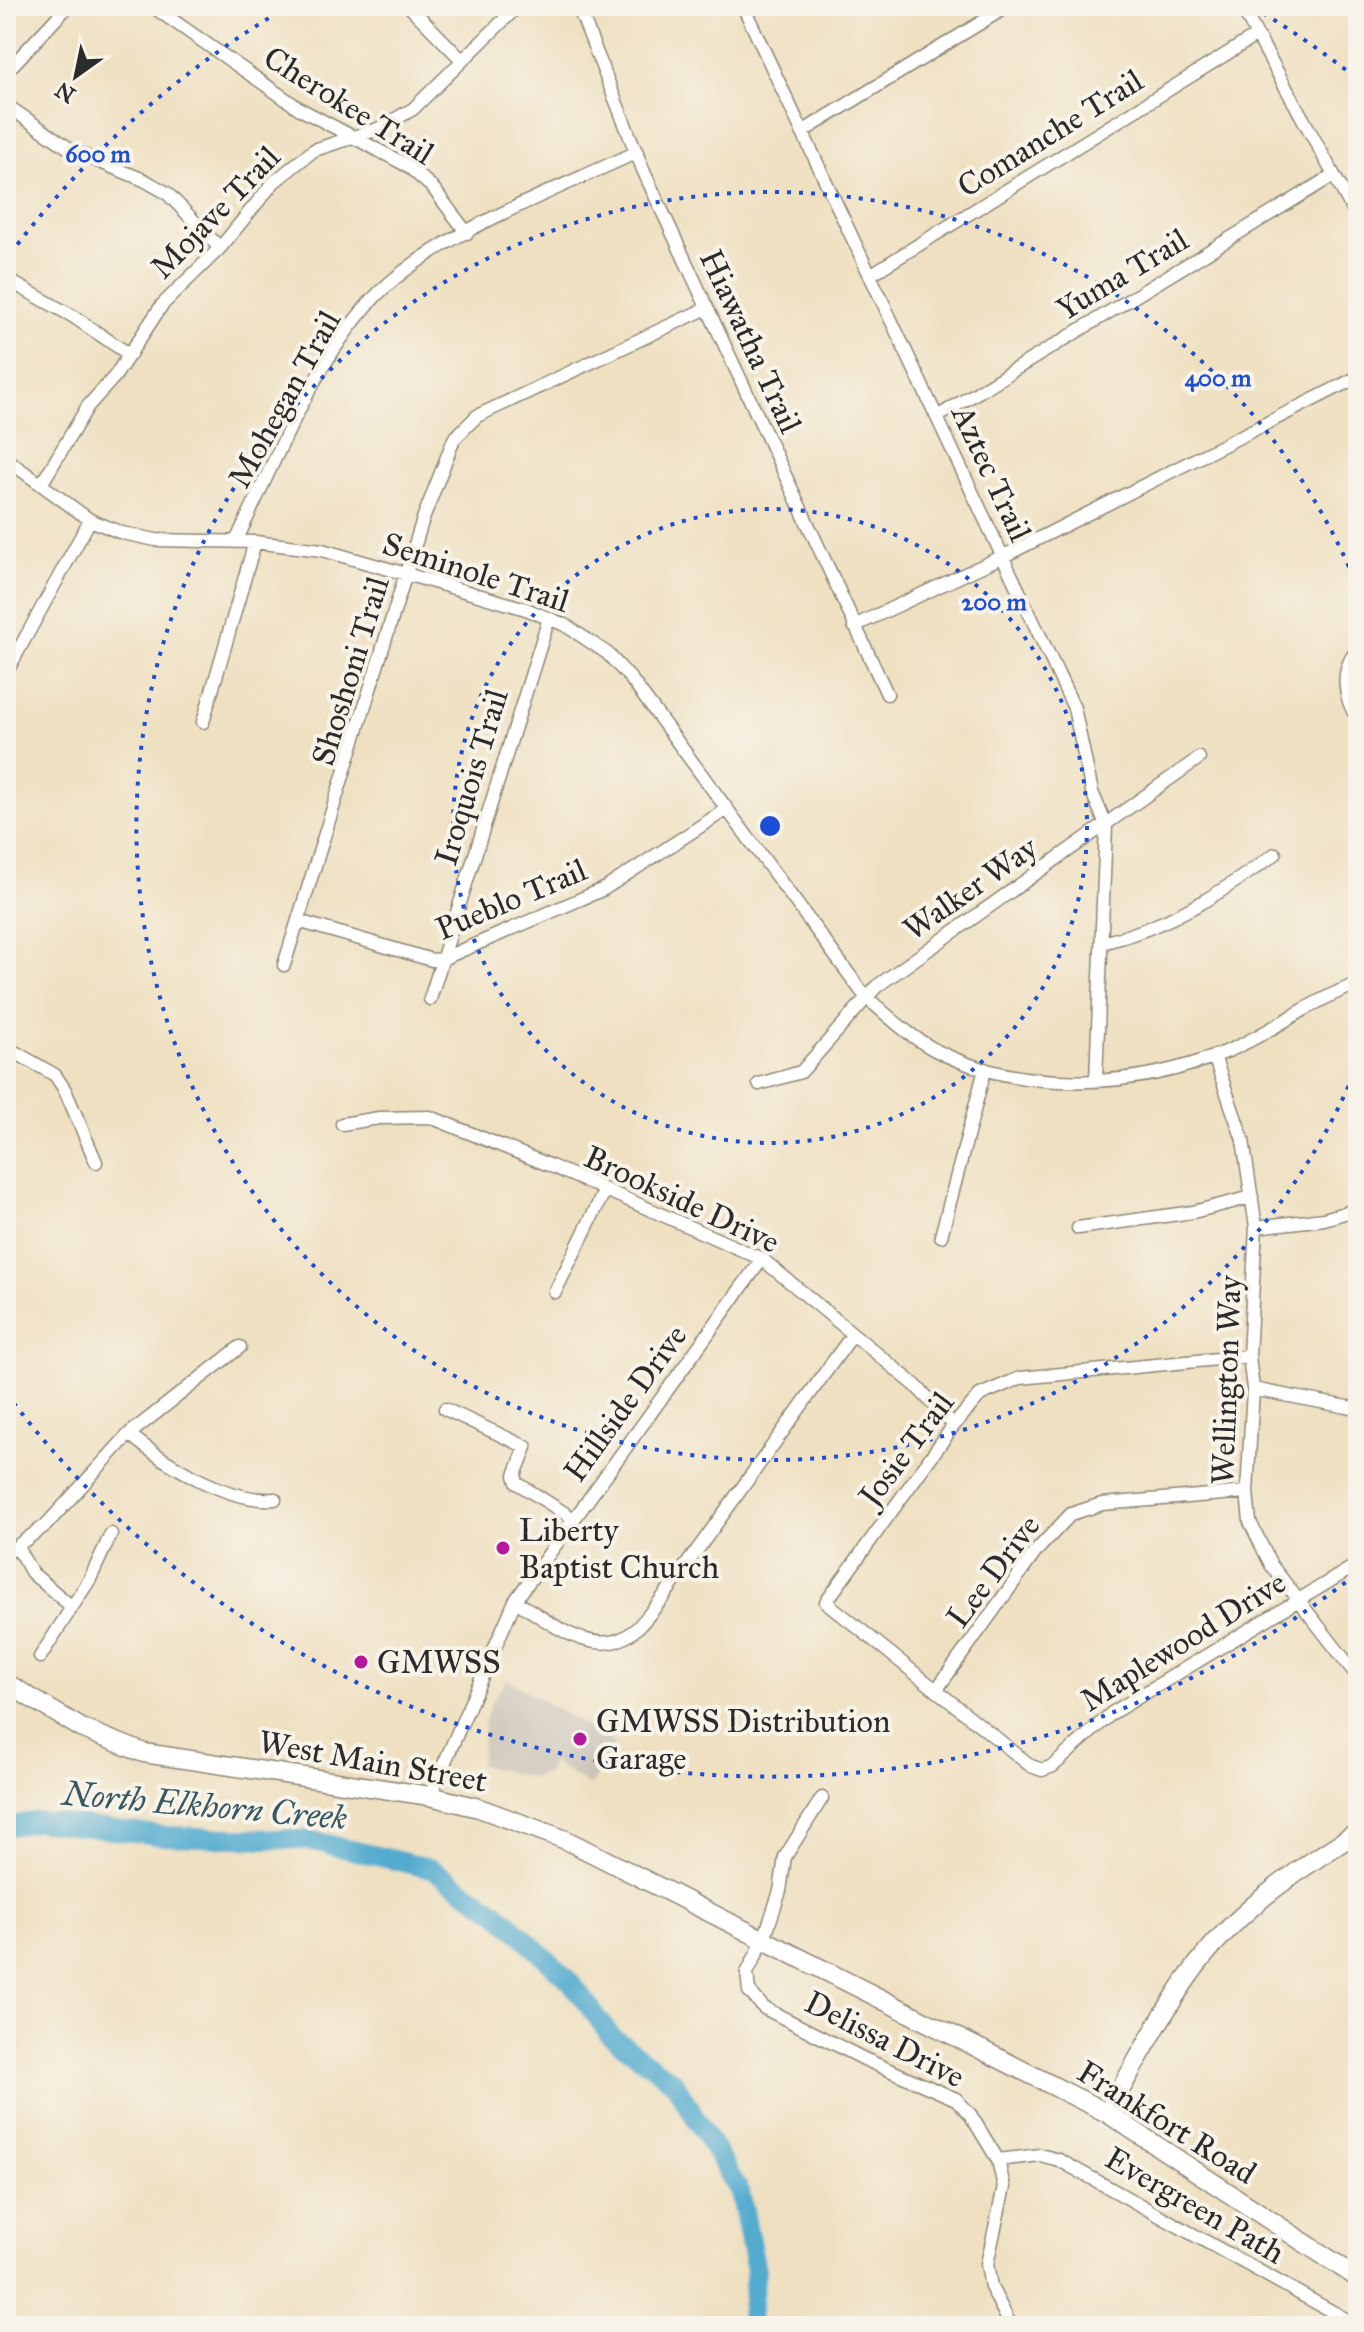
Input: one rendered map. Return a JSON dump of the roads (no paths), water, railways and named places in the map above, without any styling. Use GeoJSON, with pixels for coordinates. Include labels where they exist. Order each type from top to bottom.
{"type":"FeatureCollection","features":[{"type":"Feature","properties":{"kind":"main road","name":"West Main Street"},"geometry":{"type":"LineString","coordinates":[[6,1683],[83,1729],[144,1753],[430,1796],[479,1808],[566,1840],[939,2026]]}},
{"type":"Feature","properties":{"kind":"main road"},"geometry":{"type":"LineString","coordinates":[[1107,2113],[1155,2028],[1211,1947],[1262,1896],[1358,1832]]}},
{"type":"Feature","properties":{"kind":"main road","name":"Frankfort Road"},"geometry":{"type":"LineString","coordinates":[[939,2026],[1107,2113],[1358,2278]]}},
{"type":"Feature","properties":{"kind":"street"},"geometry":{"type":"LineString","coordinates":[[6,72],[68,6]]}},
{"type":"Feature","properties":{"kind":"street","name":"Cherokee Trail"},"geometry":{"type":"LineString","coordinates":[[152,6],[256,80],[420,175],[467,233]]}},
{"type":"Feature","properties":{"kind":"street"},"geometry":{"type":"LineString","coordinates":[[409,6],[462,60]]}},
{"type":"Feature","properties":{"kind":"street","name":"Mojave Trail"},"geometry":{"type":"LineString","coordinates":[[42,483],[88,406],[130,355],[162,305],[220,248],[291,165],[314,150],[378,129],[413,109],[518,6]]}},
{"type":"Feature","properties":{"kind":"street","name":"Hiawatha Trail"},"geometry":{"type":"LineString","coordinates":[[578,6],[637,152],[707,308],[887,694]]}},
{"type":"Feature","properties":{"kind":"street","name":"Aztec Trail"},"geometry":{"type":"LineString","coordinates":[[743,6],[1074,708],[1092,792],[1106,825],[1096,1080]]}},
{"type":"Feature","properties":{"kind":"street"},"geometry":{"type":"LineString","coordinates":[[802,132],[1008,6]]}},
{"type":"Feature","properties":{"kind":"street"},"geometry":{"type":"LineString","coordinates":[[1241,6],[1358,219]]}},
{"type":"Feature","properties":{"kind":"street","name":"Comanche Trail"},"geometry":{"type":"LineString","coordinates":[[870,275],[1257,35]]}},
{"type":"Feature","properties":{"kind":"street"},"geometry":{"type":"LineString","coordinates":[[6,105],[73,151],[144,180],[167,193],[220,248]]}},
{"type":"Feature","properties":{"kind":"street","name":"Mohegan Trail"},"geometry":{"type":"LineString","coordinates":[[236,541],[310,392],[342,338],[372,300],[401,274],[467,233],[637,152]]}},
{"type":"Feature","properties":{"kind":"street","name":"Yuma Trail"},"geometry":{"type":"LineString","coordinates":[[937,417],[1334,175]]}},
{"type":"Feature","properties":{"kind":"street"},"geometry":{"type":"LineString","coordinates":[[6,279],[74,317],[130,355]]}},
{"type":"Feature","properties":{"kind":"street","name":"Shoshoni Trail"},"geometry":{"type":"LineString","coordinates":[[284,965],[406,574],[454,439],[477,416],[707,308]]}},
{"type":"Feature","properties":{"kind":"street"},"geometry":{"type":"LineString","coordinates":[[854,626],[1003,557],[1358,377]]}},
{"type":"Feature","properties":{"kind":"street","name":"Seminole Trail"},"geometry":{"type":"LineString","coordinates":[[6,459],[90,520],[122,533],[156,540],[255,542],[322,550],[549,618],[586,637],[615,662],[865,996],[914,1038],[957,1060],[985,1069],[1047,1079],[1096,1080],[1159,1074],[1214,1056],[1358,984]]}},
{"type":"Feature","properties":{"kind":"street"},"geometry":{"type":"LineString","coordinates":[[6,673],[90,520]]}},
{"type":"Feature","properties":{"kind":"street","name":"Mohegan Trail"},"geometry":{"type":"LineString","coordinates":[[203,722],[255,542]]}},
{"type":"Feature","properties":{"kind":"street","name":"Iroquois Trail"},"geometry":{"type":"LineString","coordinates":[[430,999],[549,618]]}},
{"type":"Feature","properties":{"kind":"street"},"geometry":{"type":"LineString","coordinates":[[1358,649],[1344,679],[1358,720]]}},
{"type":"Feature","properties":{"kind":"street","name":"Walker Way"},"geometry":{"type":"LineString","coordinates":[[759,1084],[787,1079],[809,1066],[865,996],[1199,758]]}},
{"type":"Feature","properties":{"kind":"street","name":"Pueblo Trail"},"geometry":{"type":"LineString","coordinates":[[298,921],[432,960],[442,959],[604,889],[727,809]]}},
{"type":"Feature","properties":{"kind":"street"},"geometry":{"type":"LineString","coordinates":[[1102,943],[1176,919],[1215,897],[1275,854]]}},
{"type":"Feature","properties":{"kind":"street"},"geometry":{"type":"LineString","coordinates":[[6,1047],[55,1075],[65,1090],[96,1162]]}},
{"type":"Feature","properties":{"kind":"street","name":"Wellington Way"},"geometry":{"type":"LineString","coordinates":[[1214,1056],[1243,1140],[1256,1227],[1249,1356],[1253,1389],[1247,1492],[1250,1522],[1271,1565],[1358,1677]]}},
{"type":"Feature","properties":{"kind":"street"},"geometry":{"type":"LineString","coordinates":[[941,1236],[985,1069]]}},
{"type":"Feature","properties":{"kind":"street","name":"Brookside Drive"},"geometry":{"type":"LineString","coordinates":[[342,1124],[430,1117],[762,1259],[915,1385],[954,1425]]}},
{"type":"Feature","properties":{"kind":"street"},"geometry":{"type":"LineString","coordinates":[[555,1292],[605,1190]]}},
{"type":"Feature","properties":{"kind":"street"},"geometry":{"type":"LineString","coordinates":[[1078,1228],[1193,1212],[1252,1197]]}},
{"type":"Feature","properties":{"kind":"street"},"geometry":{"type":"LineString","coordinates":[[1256,1227],[1324,1219],[1358,1209]]}},
{"type":"Feature","properties":{"kind":"street","name":"Hillside Drive"},"geometry":{"type":"LineString","coordinates":[[430,1796],[515,1601],[762,1259]]}},
{"type":"Feature","properties":{"kind":"street"},"geometry":{"type":"LineString","coordinates":[[515,1601],[578,1637],[596,1643],[613,1642],[635,1630],[664,1596],[853,1334]]}},
{"type":"Feature","properties":{"kind":"street"},"geometry":{"type":"LineString","coordinates":[[72,1607],[32,1573],[12,1551],[46,1525],[129,1434],[240,1347]]}},
{"type":"Feature","properties":{"kind":"street","name":"Josie Trail"},"geometry":{"type":"LineString","coordinates":[[937,1689],[826,1602],[954,1425],[980,1395],[1020,1378],[1249,1356]]}},
{"type":"Feature","properties":{"kind":"street"},"geometry":{"type":"LineString","coordinates":[[1253,1389],[1358,1409]]}},
{"type":"Feature","properties":{"kind":"street"},"geometry":{"type":"LineString","coordinates":[[445,1409],[526,1447],[515,1475],[517,1483],[574,1519]]}},
{"type":"Feature","properties":{"kind":"street"},"geometry":{"type":"LineString","coordinates":[[129,1434],[160,1460],[173,1466],[252,1500],[275,1499]]}},
{"type":"Feature","properties":{"kind":"street","name":"Lee Drive"},"geometry":{"type":"LineString","coordinates":[[937,1689],[1037,1550],[1071,1514],[1102,1504],[1247,1492]]}},
{"type":"Feature","properties":{"kind":"street"},"geometry":{"type":"LineString","coordinates":[[40,1657],[72,1607],[111,1534]]}},
{"type":"Feature","properties":{"kind":"street","name":"Maplewood Drive"},"geometry":{"type":"LineString","coordinates":[[937,1689],[1031,1766],[1042,1770],[1053,1766],[1112,1713],[1358,1564]]}},
{"type":"Feature","properties":{"kind":"street"},"geometry":{"type":"LineString","coordinates":[[764,1939],[780,1891],[785,1857],[822,1798]]}},
{"type":"Feature","properties":{"kind":"street","name":"Delissa Drive"},"geometry":{"type":"LineString","coordinates":[[764,1939],[747,1973],[749,1991],[764,2008],[864,2059],[956,2099],[985,2134],[998,2160],[1004,2187],[987,2264],[991,2287],[1011,2326]]}},
{"type":"Feature","properties":{"kind":"street","name":"Evergreen Path"},"geometry":{"type":"LineString","coordinates":[[998,2160],[1040,2155],[1059,2160],[1358,2326]]}},
{"type":"Feature","properties":{"kind":"waterway","name":"North Elkhorn Creek"},"geometry":{"type":"LineString","coordinates":[[6,1827],[38,1821],[166,1836],[309,1840],[432,1869],[497,1912],[571,1982],[611,2036],[674,2082],[740,2192],[756,2270],[749,2326]]}},
{"type":"Feature","properties":{"kind":"place","name":"Liberty Baptist Church"},"geometry":{"type":"Point","coordinates":[503,1548]}},
{"type":"Feature","properties":{"kind":"place","name":"GMWSS"},"geometry":{"type":"Point","coordinates":[361,1662]}},
{"type":"Feature","properties":{"kind":"place","name":"GMWSS Distribution Garage"},"geometry":{"type":"Point","coordinates":[580,1739]}}]}
